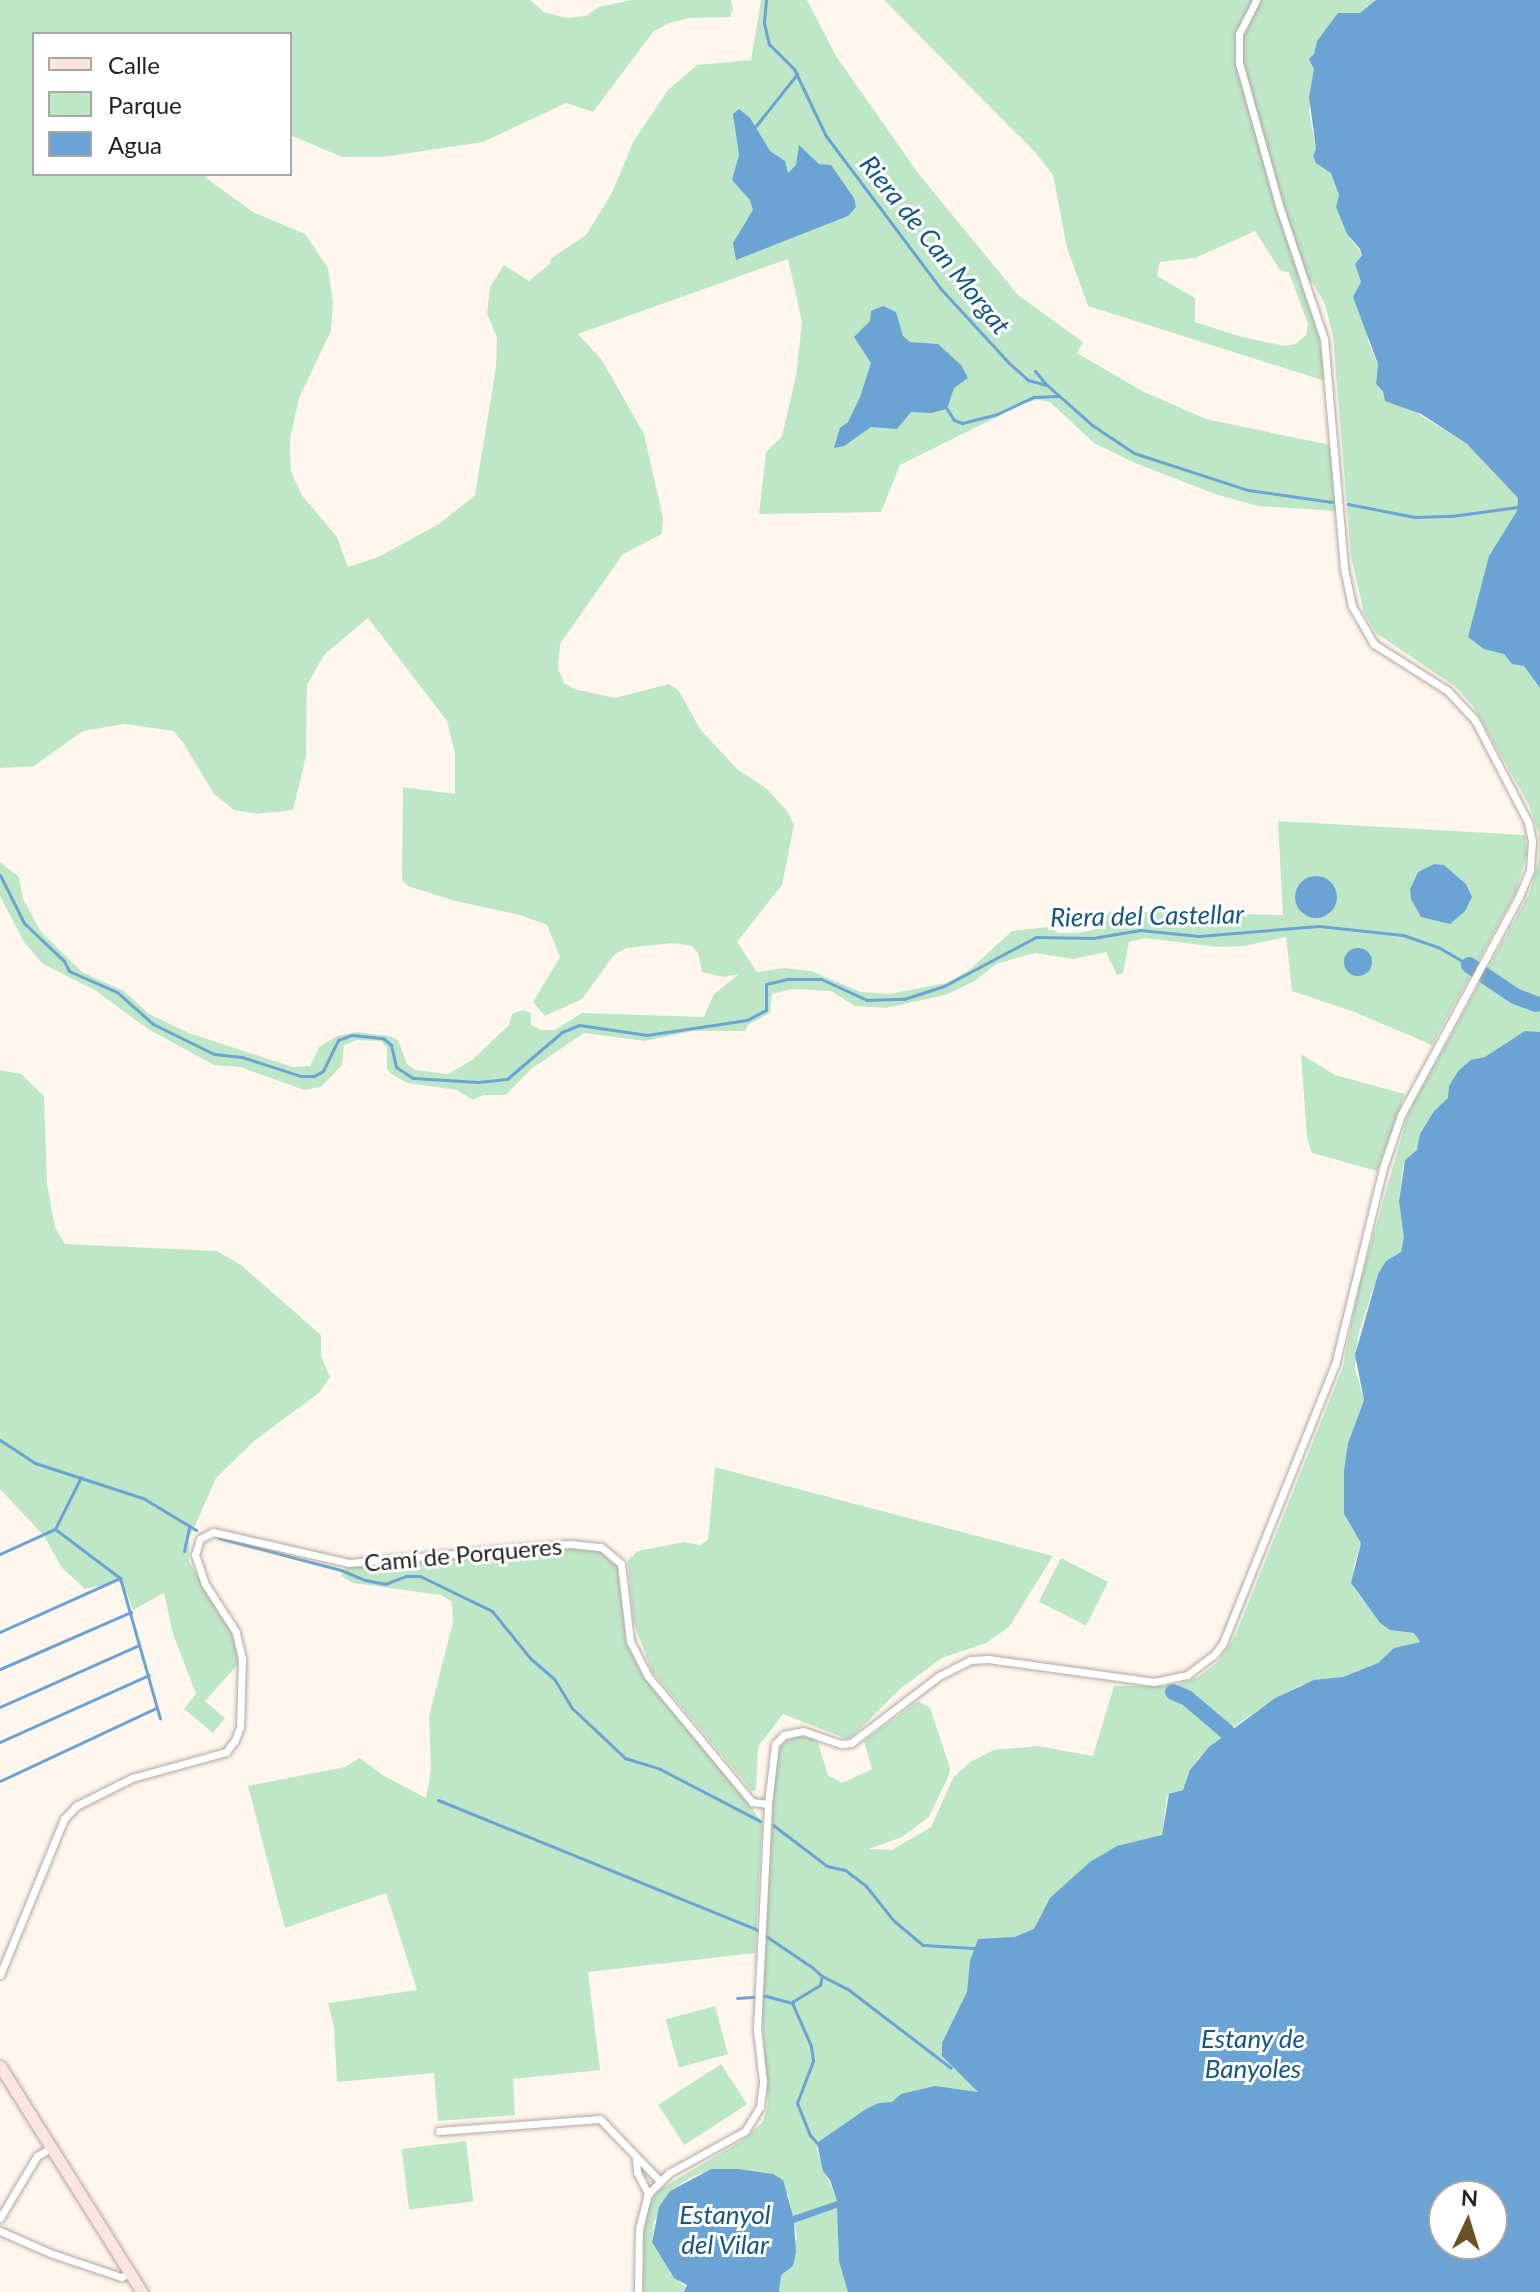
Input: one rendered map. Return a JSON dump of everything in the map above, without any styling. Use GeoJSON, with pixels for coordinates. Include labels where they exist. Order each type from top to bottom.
{"type":"FeatureCollection","features":[{"type":"Feature","properties":{"kind":"main road"},"geometry":{"type":"LineString","coordinates":[[0,2066],[142,2292]]}},
{"type":"Feature","properties":{"kind":"street"},"geometry":{"type":"LineString","coordinates":[[638,2292],[639,2229],[648,2194],[659,2180],[728,2143],[754,2122],[763,2090],[757,2030],[771,1756],[775,1744],[784,1735],[803,1731],[841,1744],[851,1743],[939,1676],[970,1660],[988,1659],[1154,1682],[1187,1675],[1214,1655],[1227,1634],[1335,1365],[1383,1168],[1401,1115],[1526,882],[1532,853],[1530,833],[1521,804],[1475,720],[1448,691],[1374,644],[1352,606],[1344,567],[1324,339],[1279,205],[1239,63],[1239,34],[1256,0]]}},
{"type":"Feature","properties":{"kind":"street","name":"Camí de Porqueres"},"geometry":{"type":"LineString","coordinates":[[0,1975],[64,1819],[76,1806],[132,1778],[226,1752],[235,1740],[240,1727],[242,1659],[236,1632],[205,1584],[195,1555],[200,1539],[213,1532],[349,1563],[570,1544],[601,1547],[621,1564],[630,1641],[647,1675],[752,1802],[768,1804]]}},
{"type":"Feature","properties":{"kind":"street"},"geometry":{"type":"LineString","coordinates":[[439,2131],[600,2119],[636,2158],[644,2161],[659,2180]]}},
{"type":"Feature","properties":{"kind":"street"},"geometry":{"type":"LineString","coordinates":[[0,2218],[37,2156],[51,2148]]}},
{"type":"Feature","properties":{"kind":"street"},"geometry":{"type":"LineString","coordinates":[[636,2158],[637,2172],[648,2194]]}},
{"type":"Feature","properties":{"kind":"street"},"geometry":{"type":"LineString","coordinates":[[0,2231],[50,2253],[121,2277],[130,2273]]}},
{"type":"Feature","properties":{"kind":"green space"},"geometry":{"type":"Polygon","coordinates":[[[0,0],[530,0],[544,12],[566,18],[586,16],[599,7],[631,0],[731,0],[733,9],[730,17],[689,18],[669,23],[653,32],[593,112],[566,103],[483,142],[383,157],[342,157],[292,136],[292,32],[32,32],[32,176],[206,176],[253,212],[305,234],[328,268],[333,302],[331,331],[299,398],[290,440],[291,471],[301,494],[337,537],[348,567],[378,557],[439,524],[475,495],[496,367],[497,337],[487,314],[490,287],[504,265],[529,281],[551,263],[550,259],[586,235],[612,193],[633,142],[668,90],[697,65],[751,60],[761,0],[807,0],[836,56],[918,173],[1018,295],[1083,342],[1077,353],[1142,391],[1206,419],[1330,445],[1336,511],[1258,506],[1215,494],[1135,463],[1094,443],[1050,402],[1039,400],[1027,402],[900,465],[881,512],[759,514],[766,452],[782,436],[796,376],[802,322],[788,259],[578,334],[602,360],[644,434],[663,518],[662,534],[623,554],[560,644],[558,668],[564,683],[574,689],[615,698],[669,684],[679,691],[700,729],[738,770],[766,788],[787,811],[794,825],[782,885],[737,942],[757,972],[784,968],[811,971],[861,992],[889,994],[946,983],[968,971],[1012,931],[1047,927],[1059,933],[1093,930],[1111,911],[1283,915],[1278,821],[1525,835],[1527,853],[1516,892],[1432,1045],[1352,1011],[1292,991],[1286,937],[1244,946],[1217,947],[1145,938],[1129,942],[1123,973],[1117,975],[1106,952],[1073,959],[1035,953],[996,964],[975,981],[945,995],[886,1008],[855,1006],[831,991],[793,989],[772,994],[770,1013],[749,1024],[745,1031],[693,1031],[645,1041],[584,1033],[531,1069],[506,1095],[484,1095],[473,1100],[457,1090],[407,1083],[391,1074],[387,1069],[387,1048],[381,1041],[357,1040],[344,1045],[342,1065],[321,1087],[304,1090],[240,1067],[214,1065],[148,1029],[96,991],[43,964],[24,942],[0,896],[0,862],[19,877],[23,899],[41,932],[82,972],[124,991],[149,1014],[189,1033],[293,1067],[310,1066],[319,1047],[337,1036],[357,1032],[390,1036],[398,1040],[407,1064],[416,1070],[448,1074],[472,1060],[509,1025],[512,1014],[523,1010],[531,1013],[531,1025],[541,1030],[554,1030],[582,1013],[704,1017],[714,994],[739,974],[724,977],[702,972],[698,953],[692,946],[673,943],[626,948],[614,955],[582,999],[545,1016],[533,1002],[560,957],[547,925],[520,915],[455,901],[408,886],[402,880],[403,787],[455,794],[455,754],[447,721],[368,618],[324,655],[307,685],[306,757],[293,810],[257,814],[234,810],[214,794],[173,731],[124,724],[83,731],[34,766],[0,768],[0,0]],[[1434,864],[1418,872],[1410,889],[1466,884],[1444,865],[1434,864]]]}},
{"type":"Feature","properties":{"kind":"green space"},"geometry":{"type":"Polygon","coordinates":[[[884,0],[1386,0],[1314,76],[1309,111],[1315,144],[1335,171],[1347,234],[1362,254],[1355,264],[1362,286],[1368,341],[1378,365],[1376,379],[1412,410],[1467,444],[1518,498],[1517,511],[1540,672],[1540,1043],[1452,1084],[1449,1098],[1434,1111],[1421,1133],[1417,1150],[1403,1166],[1399,1201],[1411,1253],[1378,1274],[1358,1336],[1355,1368],[1364,1400],[1348,1443],[1344,1470],[1344,1514],[1361,1543],[1354,1565],[1353,1587],[1380,1623],[1398,1631],[1414,1633],[1420,1642],[1394,1648],[1378,1663],[1343,1677],[1301,1685],[1275,1698],[1231,1729],[1197,1760],[1183,1790],[1167,1796],[1162,1835],[986,2095],[816,2148],[837,2201],[793,2217],[788,2194],[711,2169],[690,2178],[670,2191],[654,2222],[652,2242],[667,2261],[670,2273],[688,2289],[684,2292],[643,2292],[644,2224],[657,2191],[743,2140],[763,2122],[768,2104],[762,2016],[775,1759],[783,1743],[797,1736],[812,1738],[818,1743],[828,1775],[842,1783],[872,1769],[864,1741],[918,1701],[930,1708],[950,1768],[949,1775],[929,1817],[902,1837],[869,1849],[892,1850],[931,1827],[953,1778],[970,1762],[994,1750],[1038,1746],[1093,1756],[1114,1686],[1173,1686],[1198,1677],[1219,1661],[1236,1634],[1343,1367],[1359,1286],[1409,1111],[1529,894],[1539,860],[1539,834],[1529,805],[1473,706],[1456,687],[1376,633],[1364,613],[1351,556],[1333,336],[1325,304],[1313,283],[1299,277],[1319,335],[1325,381],[1088,306],[1067,248],[1053,175],[1035,152],[884,0]],[[1255,231],[1195,258],[1160,262],[1157,276],[1195,298],[1195,322],[1242,337],[1286,346],[1296,344],[1306,335],[1308,324],[1289,273],[1280,270],[1255,231]]]}},
{"type":"Feature","properties":{"kind":"green space"},"geometry":{"type":"Polygon","coordinates":[[[1301,1054],[1335,1075],[1405,1094],[1377,1171],[1312,1153],[1307,1138],[1301,1054]]]}},
{"type":"Feature","properties":{"kind":"green space"},"geometry":{"type":"Polygon","coordinates":[[[0,1070],[21,1074],[44,1096],[47,1183],[55,1227],[65,1244],[217,1251],[241,1265],[321,1335],[321,1356],[330,1377],[319,1393],[254,1441],[216,1478],[189,1539],[189,1562],[231,1631],[239,1663],[205,1701],[225,1718],[213,1733],[184,1709],[196,1694],[173,1634],[164,1593],[133,1610],[122,1581],[85,1589],[62,1568],[44,1536],[0,1489],[0,1070]]]}},
{"type":"Feature","properties":{"kind":"green space"},"geometry":{"type":"Polygon","coordinates":[[[715,1467],[1053,1556],[1009,1627],[986,1643],[942,1658],[900,1689],[854,1735],[847,1739],[783,1714],[758,1747],[756,1790],[752,1791],[651,1670],[633,1620],[628,1560],[638,1551],[684,1542],[700,1545],[708,1540],[715,1467]]]}},
{"type":"Feature","properties":{"kind":"green space"},"geometry":{"type":"Polygon","coordinates":[[[570,1548],[600,1550],[618,1566],[626,1642],[644,1677],[743,1795],[762,1823],[755,1953],[588,1972],[600,2070],[513,2079],[515,2115],[438,2121],[434,2073],[337,2082],[334,2027],[328,2003],[417,1990],[386,1893],[285,1928],[248,1786],[345,1767],[360,1758],[384,1776],[426,1798],[431,1770],[429,1716],[453,1622],[452,1602],[441,1595],[353,1583],[341,1576],[346,1567],[570,1548]]]}},
{"type":"Feature","properties":{"kind":"green space"},"geometry":{"type":"Polygon","coordinates":[[[1061,1558],[1108,1582],[1086,1626],[1039,1602],[1061,1558]]]}},
{"type":"Feature","properties":{"kind":"green space"},"geometry":{"type":"Polygon","coordinates":[[[715,2006],[728,2054],[679,2067],[666,2019],[715,2006]]]}},
{"type":"Feature","properties":{"kind":"green space"},"geometry":{"type":"Polygon","coordinates":[[[721,2064],[747,2104],[684,2145],[658,2105],[721,2064]]]}},
{"type":"Feature","properties":{"kind":"green space"},"geometry":{"type":"Polygon","coordinates":[[[466,2141],[473,2202],[409,2209],[401,2149],[466,2141]]]}},
{"type":"Feature","properties":{"kind":"green space"},"geometry":{"type":"Polygon","coordinates":[[[837,2208],[839,2253],[871,2292],[779,2292],[781,2274],[797,2238],[794,2223],[837,2208]]]}},
{"type":"Feature","properties":{"kind":"water"},"geometry":{"type":"Polygon","coordinates":[[[1376,0],[1540,0],[1540,688],[1524,666],[1512,664],[1504,654],[1484,649],[1468,637],[1489,556],[1517,511],[1518,498],[1467,444],[1421,414],[1385,401],[1383,391],[1376,384],[1378,364],[1353,297],[1361,282],[1355,264],[1362,255],[1347,234],[1336,207],[1339,195],[1331,173],[1316,163],[1313,156],[1316,149],[1309,97],[1314,69],[1309,59],[1314,54],[1317,41],[1338,13],[1360,13],[1376,0]]]}},
{"type":"Feature","properties":{"kind":"water"},"geometry":{"type":"Polygon","coordinates":[[[739,109],[750,118],[770,151],[785,161],[788,173],[796,165],[799,145],[819,164],[831,165],[854,198],[856,207],[848,216],[736,260],[733,243],[753,210],[750,200],[732,180],[739,155],[733,114],[739,109]]]}},
{"type":"Feature","properties":{"kind":"water"},"geometry":{"type":"Polygon","coordinates":[[[883,306],[896,312],[903,336],[910,342],[938,344],[961,365],[968,378],[954,388],[947,409],[931,413],[911,412],[897,429],[871,427],[844,446],[834,448],[840,428],[848,422],[860,397],[871,363],[854,337],[870,321],[871,311],[883,306]]]}},
{"type":"Feature","properties":{"kind":"water"},"geometry":{"type":"Polygon","coordinates":[[[1434,864],[1444,865],[1466,884],[1472,897],[1465,911],[1450,924],[1421,917],[1411,899],[1410,889],[1418,872],[1434,864]]]}},
{"type":"Feature","properties":{"kind":"water"},"geometry":{"type":"Polygon","coordinates":[[[1316,876],[1331,882],[1337,897],[1331,912],[1316,918],[1301,912],[1295,897],[1301,882],[1316,876]]]}},
{"type":"Feature","properties":{"kind":"water"},"geometry":{"type":"Polygon","coordinates":[[[1358,948],[1368,952],[1372,962],[1368,972],[1358,976],[1348,972],[1344,962],[1348,952],[1358,948]]]}},
{"type":"Feature","properties":{"kind":"water","name":"Estany de Banyoles"},"geometry":{"type":"Polygon","coordinates":[[[1525,1031],[1540,1032],[1540,2292],[848,2292],[839,2261],[837,2208],[794,2223],[796,2252],[793,2266],[781,2275],[779,2292],[684,2292],[687,2285],[674,2278],[652,2242],[659,2207],[670,2191],[711,2169],[738,2169],[773,2174],[783,2180],[793,2216],[837,2201],[830,2180],[823,2171],[817,2143],[866,2109],[879,2103],[892,2102],[901,2094],[935,2086],[978,2092],[942,2056],[942,2043],[967,1992],[970,1961],[978,1939],[1015,1937],[1034,1929],[1050,1898],[1090,1862],[1117,1846],[1162,1835],[1169,1794],[1183,1790],[1190,1770],[1209,1747],[1275,1698],[1314,1680],[1343,1677],[1378,1663],[1394,1648],[1420,1642],[1414,1633],[1390,1630],[1380,1623],[1351,1583],[1361,1543],[1344,1514],[1344,1470],[1348,1443],[1364,1400],[1355,1355],[1378,1274],[1386,1261],[1401,1252],[1404,1237],[1399,1201],[1405,1160],[1417,1150],[1420,1134],[1434,1111],[1448,1098],[1449,1086],[1459,1070],[1471,1060],[1485,1057],[1525,1031]]]}},
{"type":"Feature","properties":{"kind":"waterway","name":"Riera de Can Morgat"},"geometry":{"type":"LineString","coordinates":[[766,0],[764,23],[769,44],[794,69],[826,136],[940,288],[1028,380],[1047,385],[1092,425],[1134,453],[1248,490],[1332,502]]}},
{"type":"Feature","properties":{"kind":"waterway"},"geometry":{"type":"LineString","coordinates":[[755,127],[797,74]]}},
{"type":"Feature","properties":{"kind":"waterway"},"geometry":{"type":"LineString","coordinates":[[1035,371],[1045,383]]}},
{"type":"Feature","properties":{"kind":"waterway"},"geometry":{"type":"LineString","coordinates":[[947,409],[954,420],[962,423],[997,414],[1033,397],[1059,396]]}},
{"type":"Feature","properties":{"kind":"waterway"},"geometry":{"type":"LineString","coordinates":[[1348,504],[1415,517],[1452,516],[1517,507]]}},
{"type":"Feature","properties":{"kind":"waterway","name":"Riera del Castellar"},"geometry":{"type":"LineString","coordinates":[[0,875],[24,923],[64,961],[69,971],[117,992],[153,1024],[214,1054],[242,1057],[301,1076],[314,1076],[323,1071],[338,1040],[352,1035],[383,1038],[391,1045],[396,1067],[413,1078],[478,1082],[507,1079],[562,1032],[579,1025],[647,1035],[747,1020],[766,1010],[766,984],[788,979],[821,979],[867,1000],[904,999],[944,986],[1036,937],[1093,938],[1140,930],[1199,936],[1319,926],[1403,935],[1438,947],[1469,965]]}},
{"type":"Feature","properties":{"kind":"waterway"},"geometry":{"type":"LineString","coordinates":[[1469,965],[1515,996],[1536,1004]]}},
{"type":"Feature","properties":{"kind":"waterway"},"geometry":{"type":"LineString","coordinates":[[0,1440],[35,1463],[143,1498],[196,1530]]}},
{"type":"Feature","properties":{"kind":"waterway"},"geometry":{"type":"LineString","coordinates":[[81,1477],[55,1529],[120,1578],[160,1718]]}},
{"type":"Feature","properties":{"kind":"waterway"},"geometry":{"type":"LineString","coordinates":[[184,1551],[189,1527]]}},
{"type":"Feature","properties":{"kind":"waterway"},"geometry":{"type":"LineString","coordinates":[[0,1554],[55,1529]]}},
{"type":"Feature","properties":{"kind":"waterway"},"geometry":{"type":"LineString","coordinates":[[219,1538],[385,1584],[406,1576],[420,1576],[492,1611],[530,1658],[555,1680],[572,1708],[625,1758],[660,1769],[760,1821]]}},
{"type":"Feature","properties":{"kind":"waterway"},"geometry":{"type":"LineString","coordinates":[[0,1632],[120,1578]]}},
{"type":"Feature","properties":{"kind":"waterway"},"geometry":{"type":"LineString","coordinates":[[0,1669],[131,1612]]}},
{"type":"Feature","properties":{"kind":"waterway"},"geometry":{"type":"LineString","coordinates":[[0,1707],[139,1645]]}},
{"type":"Feature","properties":{"kind":"waterway"},"geometry":{"type":"LineString","coordinates":[[0,1742],[149,1675]]}},
{"type":"Feature","properties":{"kind":"waterway"},"geometry":{"type":"LineString","coordinates":[[1173,1692],[1187,1698],[1227,1732]]}},
{"type":"Feature","properties":{"kind":"waterway"},"geometry":{"type":"LineString","coordinates":[[0,1781],[156,1708]]}},
{"type":"Feature","properties":{"kind":"waterway"},"geometry":{"type":"LineString","coordinates":[[438,1800],[754,1928],[822,1976],[820,1985],[793,2001],[811,2046],[813,2061],[797,2103],[810,2135],[817,2143]]}},
{"type":"Feature","properties":{"kind":"waterway"},"geometry":{"type":"LineString","coordinates":[[773,1825],[827,1866],[845,1870],[866,1886],[893,1920],[923,1945],[974,1948]]}},
{"type":"Feature","properties":{"kind":"waterway"},"geometry":{"type":"LineString","coordinates":[[822,1976],[849,1990],[951,2068]]}},
{"type":"Feature","properties":{"kind":"waterway"},"geometry":{"type":"LineString","coordinates":[[737,1998],[766,1996],[792,2003]]}},
{"type":"Feature","properties":{"kind":"water label","name":"Estanyol del Vilar"},"geometry":{"type":"Point","coordinates":[725,2230]}}]}
